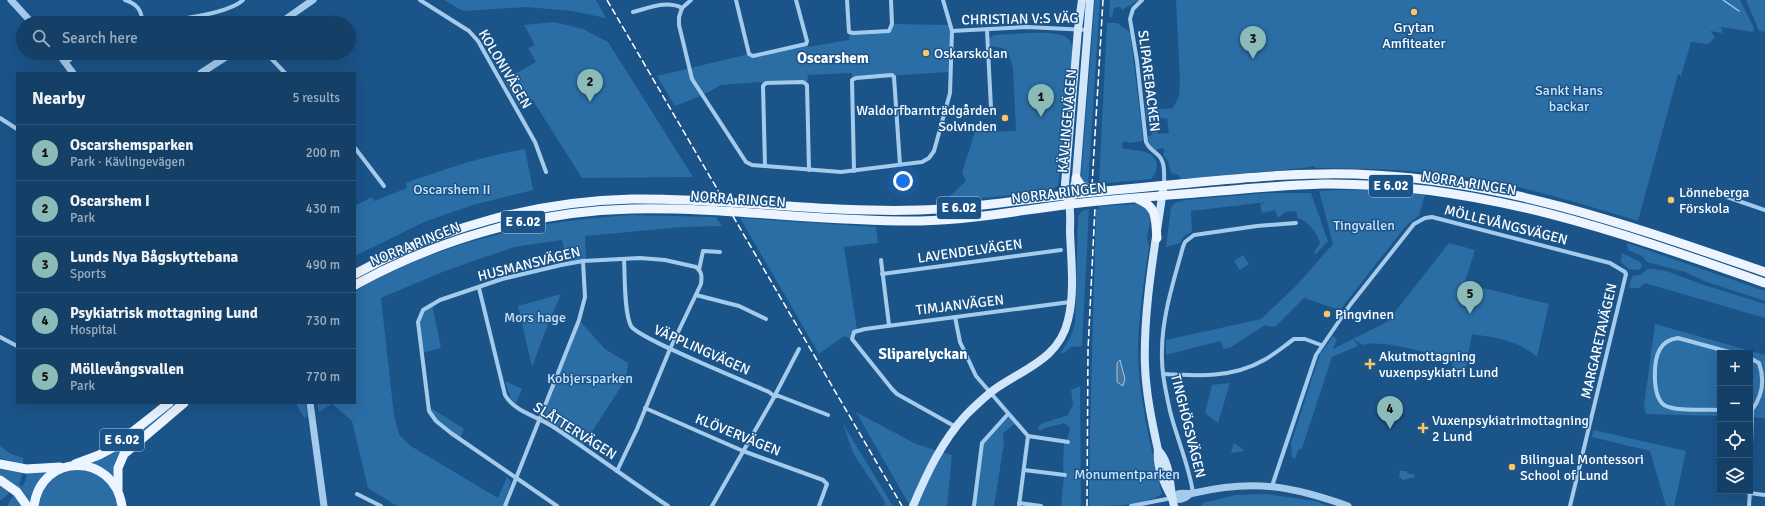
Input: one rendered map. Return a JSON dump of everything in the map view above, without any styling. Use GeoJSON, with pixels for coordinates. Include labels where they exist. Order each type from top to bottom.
{"type":"FeatureCollection","features":[{"type":"Feature","properties":{"kind":"main road","name":"KÄVLINGEVÄGEN"},"geometry":{"type":"LineString","coordinates":[[1069,204],[1078,29],[1082,0]]}},
{"type":"Feature","properties":{"kind":"main road","name":"KÄVLINGEVÄGEN"},"geometry":{"type":"LineString","coordinates":[[1069,195],[1076,178],[1090,0]]}},
{"type":"Feature","properties":{"kind":"main road","name":"NORRA RINGEN"},"geometry":{"type":"LineString","coordinates":[[356,274],[417,244],[463,228],[519,212],[588,202],[627,199],[700,200],[885,211],[967,207],[1069,195],[1303,175],[1372,174],[1443,180],[1522,195],[1643,230],[1765,272]]}},
{"type":"Feature","properties":{"kind":"main road"},"geometry":{"type":"LineString","coordinates":[[1076,178],[1079,184],[1085,188],[1116,191]]}},
{"type":"Feature","properties":{"kind":"main road","name":"NORRA RINGEN"},"geometry":{"type":"LineString","coordinates":[[356,284],[405,260],[453,242],[520,222],[582,213],[628,209],[668,209],[869,221],[969,218],[1069,204],[1325,184],[1371,185],[1442,191],[1520,205],[1580,221],[1765,283]]}},
{"type":"Feature","properties":{"kind":"main road"},"geometry":{"type":"LineString","coordinates":[[1164,186],[1149,298],[1145,364],[1150,408],[1158,450],[1164,456],[1171,482],[1173,502]]}},
{"type":"Feature","properties":{"kind":"main road"},"geometry":{"type":"LineString","coordinates":[[1136,198],[1146,202],[1152,208],[1155,214],[1157,238]]}},
{"type":"Feature","properties":{"kind":"main road"},"geometry":{"type":"LineString","coordinates":[[913,506],[930,468],[956,427],[975,406],[991,393],[1038,364],[1053,350],[1061,338],[1068,321],[1070,302],[1069,204]]}},
{"type":"Feature","properties":{"kind":"main road","name":"E 6.02"},"geometry":{"type":"LineString","coordinates":[[0,464],[26,469],[68,466],[99,455],[112,448],[168,404]]}},
{"type":"Feature","properties":{"kind":"main road","name":"E 6.02"},"geometry":{"type":"LineString","coordinates":[[119,492],[118,470],[122,457],[183,404]]}},
{"type":"Feature","properties":{"kind":"main road"},"geometry":{"type":"LineString","coordinates":[[34,506],[39,489],[46,479],[56,471],[68,466],[82,465],[95,469],[107,476],[119,492],[122,506]]}},
{"type":"Feature","properties":{"kind":"main road"},"geometry":{"type":"LineString","coordinates":[[0,480],[17,492],[27,506]]}},
{"type":"Feature","properties":{"kind":"street"},"geometry":{"type":"LineString","coordinates":[[11,0],[26,16]]}},
{"type":"Feature","properties":{"kind":"street"},"geometry":{"type":"LineString","coordinates":[[125,0],[134,3],[140,9],[142,16]]}},
{"type":"Feature","properties":{"kind":"street"},"geometry":{"type":"LineString","coordinates":[[194,16],[238,4],[243,0]]}},
{"type":"Feature","properties":{"kind":"street"},"geometry":{"type":"LineString","coordinates":[[290,16],[313,0]]}},
{"type":"Feature","properties":{"kind":"street","name":"KOLONIVÄGEN"},"geometry":{"type":"LineString","coordinates":[[420,0],[469,31],[478,41],[535,142],[546,172]]}},
{"type":"Feature","properties":{"kind":"street"},"geometry":{"type":"LineString","coordinates":[[691,0],[682,8],[679,17],[679,25],[692,79],[746,162],[752,165],[809,170],[854,171],[900,166],[926,161],[934,151],[949,100],[952,31],[943,0]]}},
{"type":"Feature","properties":{"kind":"street"},"geometry":{"type":"LineString","coordinates":[[736,0],[749,54],[753,56],[806,44],[807,41],[796,0]]}},
{"type":"Feature","properties":{"kind":"street"},"geometry":{"type":"LineString","coordinates":[[847,0],[849,32],[853,34],[889,30],[892,27],[891,0]]}},
{"type":"Feature","properties":{"kind":"street","name":"SLIPAREBACKEN"},"geometry":{"type":"LineString","coordinates":[[1142,0],[1133,9],[1130,19],[1137,61],[1145,137],[1150,150],[1158,154],[1162,160],[1164,186]]}},
{"type":"Feature","properties":{"kind":"street"},"geometry":{"type":"LineString","coordinates":[[633,12],[668,4],[676,5],[682,8]]}},
{"type":"Feature","properties":{"kind":"street","name":"CHRISTIAN V:S VÄG"},"geometry":{"type":"LineString","coordinates":[[952,31],[1028,27],[1088,30]]}},
{"type":"Feature","properties":{"kind":"street"},"geometry":{"type":"LineString","coordinates":[[987,30],[991,108]]}},
{"type":"Feature","properties":{"kind":"street"},"geometry":{"type":"LineString","coordinates":[[64,60],[72,72]]}},
{"type":"Feature","properties":{"kind":"street"},"geometry":{"type":"LineString","coordinates":[[66,63],[70,60]]}},
{"type":"Feature","properties":{"kind":"street"},"geometry":{"type":"LineString","coordinates":[[203,72],[221,60]]}},
{"type":"Feature","properties":{"kind":"street"},"geometry":{"type":"LineString","coordinates":[[273,60],[284,72]]}},
{"type":"Feature","properties":{"kind":"street"},"geometry":{"type":"LineString","coordinates":[[854,171],[852,80],[856,78],[892,75],[896,80],[900,166]]}},
{"type":"Feature","properties":{"kind":"street"},"geometry":{"type":"LineString","coordinates":[[765,166],[763,86],[766,83],[803,82],[807,85],[809,170]]}},
{"type":"Feature","properties":{"kind":"street"},"geometry":{"type":"LineString","coordinates":[[0,118],[16,128]]}},
{"type":"Feature","properties":{"kind":"street"},"geometry":{"type":"LineString","coordinates":[[356,150],[384,186]]}},
{"type":"Feature","properties":{"kind":"street"},"geometry":{"type":"LineString","coordinates":[[1728,197],[1765,210]]}},
{"type":"Feature","properties":{"kind":"street","name":"MÖLLEVÅNGSVÄGEN"},"geometry":{"type":"LineString","coordinates":[[1272,486],[1316,354],[1350,305],[1414,224],[1428,217],[1454,222],[1610,263],[1622,269],[1626,274]]}},
{"type":"Feature","properties":{"kind":"street","name":"TINGHÖGSVÄGEN"},"geometry":{"type":"LineString","coordinates":[[1192,493],[1186,460],[1171,413],[1164,374],[1162,352],[1163,332],[1174,281],[1186,242],[1194,235],[1296,223]]}},
{"type":"Feature","properties":{"kind":"street"},"geometry":{"type":"LineString","coordinates":[[617,470],[670,349],[696,295],[702,276],[698,268],[704,250],[720,252]]}},
{"type":"Feature","properties":{"kind":"street","name":"LAVENDELVÄGEN"},"geometry":{"type":"LineString","coordinates":[[882,274],[1061,250]]}},
{"type":"Feature","properties":{"kind":"street","name":"HUSMANSVÄGEN"},"geometry":{"type":"LineString","coordinates":[[517,478],[439,425],[429,411],[418,325],[421,313],[426,307],[440,300],[511,277],[583,262],[653,258],[698,268]]}},
{"type":"Feature","properties":{"kind":"street","name":"VÄPPLINGVÄGEN"},"geometry":{"type":"LineString","coordinates":[[624,259],[628,316],[631,326],[635,331],[670,349],[769,392],[774,396],[779,396],[828,415]]}},
{"type":"Feature","properties":{"kind":"street"},"geometry":{"type":"LineString","coordinates":[[881,260],[889,325]]}},
{"type":"Feature","properties":{"kind":"street"},"geometry":{"type":"LineString","coordinates":[[505,506],[579,320],[585,297],[583,262]]}},
{"type":"Feature","properties":{"kind":"street","name":"MARGARETAVÄGEN"},"geometry":{"type":"LineString","coordinates":[[1570,506],[1626,274]]}},
{"type":"Feature","properties":{"kind":"street","name":"SLÅTTERVÄGEN"},"geometry":{"type":"LineString","coordinates":[[479,288],[508,402],[540,418],[668,506]]}},
{"type":"Feature","properties":{"kind":"street"},"geometry":{"type":"LineString","coordinates":[[696,295],[736,304],[766,319]]}},
{"type":"Feature","properties":{"kind":"street","name":"TIMJANVÄGEN"},"geometry":{"type":"LineString","coordinates":[[956,427],[897,394],[852,339],[854,332],[889,325],[1070,302]]}},
{"type":"Feature","properties":{"kind":"street"},"geometry":{"type":"LineString","coordinates":[[955,317],[960,342],[976,376],[1008,414],[1028,436],[1068,442]]}},
{"type":"Feature","properties":{"kind":"street"},"geometry":{"type":"LineString","coordinates":[[0,337],[16,345]]}},
{"type":"Feature","properties":{"kind":"street"},"geometry":{"type":"LineString","coordinates":[[1164,374],[1212,375],[1246,368],[1265,360],[1294,339],[1300,338],[1321,345]]}},
{"type":"Feature","properties":{"kind":"street"},"geometry":{"type":"LineString","coordinates":[[1717,410],[1679,408],[1664,404],[1657,396],[1655,389],[1658,354],[1664,344],[1669,340],[1678,338],[1722,350]]}},
{"type":"Feature","properties":{"kind":"street"},"geometry":{"type":"LineString","coordinates":[[712,506],[799,349]]}},
{"type":"Feature","properties":{"kind":"street"},"geometry":{"type":"LineString","coordinates":[[1753,359],[1759,362],[1763,375],[1761,398],[1753,408]]}},
{"type":"Feature","properties":{"kind":"street"},"geometry":{"type":"LineString","coordinates":[[310,404],[324,506]]}},
{"type":"Feature","properties":{"kind":"street","name":"KLÖVERVÄGEN"},"geometry":{"type":"LineString","coordinates":[[645,408],[743,451],[823,480],[827,484],[819,506]]}},
{"type":"Feature","properties":{"kind":"street"},"geometry":{"type":"LineString","coordinates":[[974,506],[982,443],[1008,414]]}},
{"type":"Feature","properties":{"kind":"street"},"geometry":{"type":"LineString","coordinates":[[1750,458],[1751,422]]}},
{"type":"Feature","properties":{"kind":"street"},"geometry":{"type":"LineString","coordinates":[[1028,436],[1019,505],[1041,506]]}},
{"type":"Feature","properties":{"kind":"street"},"geometry":{"type":"LineString","coordinates":[[1024,470],[1065,475]]}},
{"type":"Feature","properties":{"kind":"street"},"geometry":{"type":"LineString","coordinates":[[517,478],[557,506]]}},
{"type":"Feature","properties":{"kind":"street"},"geometry":{"type":"LineString","coordinates":[[1131,506],[1173,502],[1185,498],[1192,493],[1242,484],[1272,486],[1312,493],[1348,506]]}},
{"type":"Feature","properties":{"kind":"street"},"geometry":{"type":"LineString","coordinates":[[1753,493],[1765,495]]}},
{"type":"Feature","properties":{"kind":"street"},"geometry":{"type":"LineString","coordinates":[[357,494],[381,506]]}},
{"type":"Feature","properties":{"kind":"street"},"geometry":{"type":"LineString","coordinates":[[1749,506],[1750,494]]}},
{"type":"Feature","properties":{"kind":"green space"},"geometry":{"type":"Polygon","coordinates":[[[444,0],[596,0],[606,18],[572,11],[526,7],[463,11],[444,0]]]}},
{"type":"Feature","properties":{"kind":"green space"},"geometry":{"type":"Polygon","coordinates":[[[1095,0],[1100,0],[1088,185],[1082,182],[1081,178],[1095,0]]]}},
{"type":"Feature","properties":{"kind":"green space"},"geometry":{"type":"Polygon","coordinates":[[[1110,0],[1139,0],[1122,10],[1120,7],[1114,8],[1112,17],[1109,17],[1110,0]]]}},
{"type":"Feature","properties":{"kind":"green space","name":"Sankt Hans backar"},"geometry":{"type":"Polygon","coordinates":[[[1176,0],[1740,0],[1754,28],[1753,32],[1721,27],[1723,33],[1710,31],[1715,37],[1708,44],[1691,42],[1681,76],[1678,74],[1638,221],[1570,200],[1518,187],[1477,179],[1431,173],[1316,168],[1313,166],[1181,179],[1178,175],[1171,173],[1168,161],[1163,155],[1165,150],[1162,148],[1156,150],[1148,141],[1148,136],[1152,135],[1150,123],[1156,123],[1158,134],[1169,133],[1167,118],[1146,119],[1145,104],[1158,109],[1173,108],[1179,96],[1180,80],[1176,0]]]}},
{"type":"Feature","properties":{"kind":"green space"},"geometry":{"type":"Polygon","coordinates":[[[1746,0],[1765,0],[1765,32],[1759,31],[1746,0]]]}},
{"type":"Feature","properties":{"kind":"green space"},"geometry":{"type":"Polygon","coordinates":[[[554,22],[583,29],[608,42],[693,177],[582,178],[532,99],[519,106],[504,80],[536,62],[528,48],[535,45],[524,25],[554,22]]]}},
{"type":"Feature","properties":{"kind":"green space"},"geometry":{"type":"Polygon","coordinates":[[[1107,23],[1117,23],[1130,32],[1143,138],[1142,141],[1130,143],[1124,141],[1122,144],[1123,148],[1145,152],[1153,157],[1157,164],[1157,168],[1151,179],[1099,184],[1107,23]]]}},
{"type":"Feature","properties":{"kind":"green space"},"geometry":{"type":"Polygon","coordinates":[[[892,24],[951,25],[950,72],[866,77],[852,80],[852,73],[808,75],[807,85],[805,83],[766,83],[763,86],[761,82],[721,85],[703,95],[675,106],[657,76],[749,54],[751,56],[804,45],[807,41],[808,47],[849,40],[849,32],[889,31],[892,24]]]}},
{"type":"Feature","properties":{"kind":"green space"},"geometry":{"type":"Polygon","coordinates":[[[1026,33],[1056,34],[1067,38],[1072,45],[1058,186],[1049,191],[952,201],[949,200],[950,196],[966,181],[962,172],[975,132],[1016,131],[1013,69],[1008,51],[1002,48],[990,46],[990,38],[994,35],[1026,33]]]}},
{"type":"Feature","properties":{"kind":"green space","name":"Oscarshem II"},"geometry":{"type":"Polygon","coordinates":[[[525,149],[533,190],[473,205],[424,222],[356,256],[356,205],[372,197],[374,201],[407,188],[406,183],[465,163],[525,149]]]}},
{"type":"Feature","properties":{"kind":"green space","name":"Tingvallen"},"geometry":{"type":"Polygon","coordinates":[[[1363,189],[1425,195],[1419,215],[1405,227],[1340,310],[1304,298],[1275,327],[1265,325],[1231,347],[1224,349],[1220,341],[1166,355],[1166,340],[1261,319],[1296,286],[1333,244],[1319,191],[1363,189]]]}},
{"type":"Feature","properties":{"kind":"green space"},"geometry":{"type":"Polygon","coordinates":[[[1267,193],[1311,193],[1328,241],[1316,254],[1314,252],[1320,243],[1309,225],[1298,218],[1296,211],[1285,212],[1278,218],[1275,210],[1262,213],[1260,204],[1267,202],[1191,211],[1192,232],[1184,236],[1180,243],[1166,247],[1171,207],[1175,203],[1185,200],[1267,193]]]}},
{"type":"Feature","properties":{"kind":"green space","name":"Monumentparken"},"geometry":{"type":"Polygon","coordinates":[[[1138,204],[1146,206],[1151,218],[1147,238],[1149,247],[1139,322],[1138,347],[1140,384],[1146,422],[1162,494],[1146,501],[1136,503],[1089,506],[1096,209],[1099,209],[1099,206],[1138,204]]]}},
{"type":"Feature","properties":{"kind":"green space"},"geometry":{"type":"Polygon","coordinates":[[[1089,209],[1082,346],[1071,347],[1064,353],[1060,354],[1071,336],[1075,324],[1078,217],[1081,212],[1089,209]]]}},
{"type":"Feature","properties":{"kind":"green space"},"geometry":{"type":"Polygon","coordinates":[[[632,215],[716,217],[722,226],[682,227],[585,236],[586,261],[568,264],[562,240],[514,247],[445,271],[381,298],[394,416],[399,434],[409,445],[498,498],[507,477],[511,482],[504,502],[509,506],[397,506],[368,488],[352,421],[332,404],[356,404],[356,290],[421,259],[489,236],[524,228],[596,218],[632,215]]]}},
{"type":"Feature","properties":{"kind":"green space"},"geometry":{"type":"Polygon","coordinates":[[[740,218],[876,227],[878,243],[844,247],[857,330],[852,339],[844,336],[819,354],[740,218]]]}},
{"type":"Feature","properties":{"kind":"green space"},"geometry":{"type":"Polygon","coordinates":[[[1449,243],[1475,250],[1465,282],[1467,284],[1549,304],[1537,357],[1530,351],[1514,343],[1472,334],[1466,367],[1461,371],[1453,369],[1452,360],[1443,357],[1381,344],[1363,345],[1353,339],[1387,322],[1449,243]]]}},
{"type":"Feature","properties":{"kind":"green space"},"geometry":{"type":"Polygon","coordinates":[[[1627,243],[1765,291],[1765,301],[1704,281],[1685,272],[1647,262],[1642,256],[1628,250],[1627,243]]]}},
{"type":"Feature","properties":{"kind":"green space"},"geometry":{"type":"Polygon","coordinates":[[[1622,253],[1640,262],[1642,265],[1640,270],[1629,269],[1621,262],[1622,253]]]}},
{"type":"Feature","properties":{"kind":"green space"},"geometry":{"type":"Polygon","coordinates":[[[1243,255],[1249,264],[1240,270],[1234,261],[1243,255]]]}},
{"type":"Feature","properties":{"kind":"green space"},"geometry":{"type":"Polygon","coordinates":[[[1648,269],[1662,270],[1765,304],[1765,318],[1645,283],[1639,288],[1629,288],[1632,276],[1640,275],[1648,269]]]}},
{"type":"Feature","properties":{"kind":"green space","name":"Mors hage"},"geometry":{"type":"Polygon","coordinates":[[[561,294],[550,319],[532,367],[518,306],[561,294]]]}},
{"type":"Feature","properties":{"kind":"green space"},"geometry":{"type":"Polygon","coordinates":[[[432,304],[441,348],[422,353],[420,315],[432,304]]]}},
{"type":"Feature","properties":{"kind":"green space","name":"Kobjersparken"},"geometry":{"type":"Polygon","coordinates":[[[579,320],[605,349],[628,363],[626,379],[582,447],[540,418],[579,320]]]}},
{"type":"Feature","properties":{"kind":"green space"},"geometry":{"type":"Polygon","coordinates":[[[1655,324],[1747,350],[1717,350],[1717,416],[1646,414],[1644,406],[1655,324]]]}},
{"type":"Feature","properties":{"kind":"green space"},"geometry":{"type":"Polygon","coordinates":[[[1333,336],[1337,339],[1333,349],[1353,339],[1358,346],[1332,357],[1302,448],[1298,450],[1295,459],[1292,457],[1291,443],[1320,354],[1333,336]]]}},
{"type":"Feature","properties":{"kind":"green space"},"geometry":{"type":"Polygon","coordinates":[[[1753,352],[1765,355],[1765,418],[1753,417],[1753,352]]]}},
{"type":"Feature","properties":{"kind":"green space"},"geometry":{"type":"Polygon","coordinates":[[[505,381],[522,389],[516,403],[511,399],[505,381]]]}},
{"type":"Feature","properties":{"kind":"green space"},"geometry":{"type":"Polygon","coordinates":[[[1230,383],[1218,423],[1205,413],[1212,385],[1230,383]]]}},
{"type":"Feature","properties":{"kind":"green space"},"geometry":{"type":"Polygon","coordinates":[[[1080,386],[1081,506],[1061,506],[1064,476],[1064,444],[1068,437],[1070,428],[1064,423],[1041,430],[1037,429],[1041,424],[1068,415],[1073,404],[1071,390],[1080,386]]]}},
{"type":"Feature","properties":{"kind":"green space"},"geometry":{"type":"Polygon","coordinates":[[[173,404],[177,404],[126,446],[116,460],[113,477],[88,464],[123,444],[173,404]]]}},
{"type":"Feature","properties":{"kind":"green space"},"geometry":{"type":"Polygon","coordinates":[[[297,404],[305,404],[308,416],[304,418],[297,404]]]}},
{"type":"Feature","properties":{"kind":"green space"},"geometry":{"type":"Polygon","coordinates":[[[317,404],[332,404],[319,412],[317,404]]]}},
{"type":"Feature","properties":{"kind":"green space"},"geometry":{"type":"Polygon","coordinates":[[[428,406],[464,429],[460,439],[436,421],[428,406]]]}},
{"type":"Feature","properties":{"kind":"green space"},"geometry":{"type":"Polygon","coordinates":[[[856,412],[916,444],[952,455],[947,506],[910,506],[856,412]]]}},
{"type":"Feature","properties":{"kind":"green space"},"geometry":{"type":"Polygon","coordinates":[[[1008,414],[1016,423],[1003,433],[1004,443],[994,506],[974,506],[982,443],[1008,414]]]}},
{"type":"Feature","properties":{"kind":"green space"},"geometry":{"type":"Polygon","coordinates":[[[843,424],[893,506],[884,506],[885,503],[882,497],[853,453],[843,424]]]}},
{"type":"Feature","properties":{"kind":"green space"},"geometry":{"type":"Polygon","coordinates":[[[1593,430],[1686,451],[1674,506],[1666,506],[1650,451],[1592,437],[1593,430]]]}},
{"type":"Feature","properties":{"kind":"green space"},"geometry":{"type":"Polygon","coordinates":[[[1234,443],[1244,450],[1244,451],[1231,453],[1234,443]]]}},
{"type":"Feature","properties":{"kind":"green space"},"geometry":{"type":"Polygon","coordinates":[[[0,446],[11,454],[23,458],[23,465],[0,458],[0,446]]]}},
{"type":"Feature","properties":{"kind":"green space"},"geometry":{"type":"Polygon","coordinates":[[[0,468],[23,472],[19,484],[22,487],[26,480],[27,472],[48,472],[30,504],[10,482],[0,475],[0,468]]]}},
{"type":"Feature","properties":{"kind":"green space"},"geometry":{"type":"Polygon","coordinates":[[[77,469],[94,473],[105,480],[109,484],[119,506],[37,506],[43,491],[51,481],[62,474],[77,469]]]}},
{"type":"Feature","properties":{"kind":"green space"},"geometry":{"type":"Polygon","coordinates":[[[1400,471],[1406,471],[1408,474],[1414,474],[1415,477],[1403,480],[1399,477],[1400,471]]]}},
{"type":"Feature","properties":{"kind":"green space"},"geometry":{"type":"Polygon","coordinates":[[[0,484],[11,491],[2,500],[0,500],[0,484]]]}},
{"type":"Feature","properties":{"kind":"green space"},"geometry":{"type":"Polygon","coordinates":[[[14,494],[23,506],[7,506],[14,494]]]}},
{"type":"Feature","properties":{"kind":"green space"},"geometry":{"type":"Polygon","coordinates":[[[1266,494],[1315,501],[1328,506],[1201,506],[1203,503],[1235,495],[1266,494]]]}},
{"type":"Feature","properties":{"kind":"shaded area"},"geometry":{"type":"Polygon","coordinates":[[[1120,360],[1125,379],[1123,386],[1117,382],[1117,363],[1120,360]]]}},
{"type":"Feature","properties":{"kind":"waterway"},"geometry":{"type":"LineString","coordinates":[[1723,0],[1739,11]]}},
{"type":"Feature","properties":{"kind":"railway"},"geometry":{"type":"LineString","coordinates":[[607,0],[902,506]]}},
{"type":"Feature","properties":{"kind":"railway"},"geometry":{"type":"LineString","coordinates":[[1092,186],[1103,0]]}},
{"type":"Feature","properties":{"kind":"railway"},"geometry":{"type":"LineString","coordinates":[[1087,506],[1088,350],[1095,207]]}},
{"type":"Feature","properties":{"kind":"place","name":"Grytan Amfiteater"},"geometry":{"type":"Point","coordinates":[1414,12]}},
{"type":"Feature","properties":{"kind":"place","name":"Oskarskolan"},"geometry":{"type":"Point","coordinates":[926,53]}},
{"type":"Feature","properties":{"kind":"place","name":"Lunds Nya Bågskyttebana"},"geometry":{"type":"Point","coordinates":[1253,59]}},
{"type":"Feature","properties":{"kind":"place","name":"Oscarshem I"},"geometry":{"type":"Point","coordinates":[590,102]}},
{"type":"Feature","properties":{"kind":"place","name":"Oscarshemsparken"},"geometry":{"type":"Point","coordinates":[1041,117]}},
{"type":"Feature","properties":{"kind":"place","name":"Waldorfbarnträdgården Solvinden"},"geometry":{"type":"Point","coordinates":[1005,118]}},
{"type":"Feature","properties":{"kind":"place","name":"Lönneberga Förskola"},"geometry":{"type":"Point","coordinates":[1671,200]}},
{"type":"Feature","properties":{"kind":"place","name":"Pingvinen"},"geometry":{"type":"Point","coordinates":[1327,314]}},
{"type":"Feature","properties":{"kind":"place","name":"Möllevångsvallen"},"geometry":{"type":"Point","coordinates":[1470,314]}},
{"type":"Feature","properties":{"kind":"place","name":"Akutmottagning vuxenpsykiatri Lund"},"geometry":{"type":"Point","coordinates":[1370,364]}},
{"type":"Feature","properties":{"kind":"place","name":"Vuxenpsykiatrimottagning 2 Lund"},"geometry":{"type":"Point","coordinates":[1423,428]}},
{"type":"Feature","properties":{"kind":"place","name":"Psykiatrisk mottagning Lund"},"geometry":{"type":"Point","coordinates":[1390,429]}},
{"type":"Feature","properties":{"kind":"place","name":"Bilingual Montessori School of Lund"},"geometry":{"type":"Point","coordinates":[1512,467]}},
{"type":"Feature","properties":{"kind":"district","name":"Oscarshem"},"geometry":{"type":"Point","coordinates":[833,58]}},
{"type":"Feature","properties":{"kind":"district","name":"Sliparelyckan"},"geometry":{"type":"Point","coordinates":[923,354]}}]}
